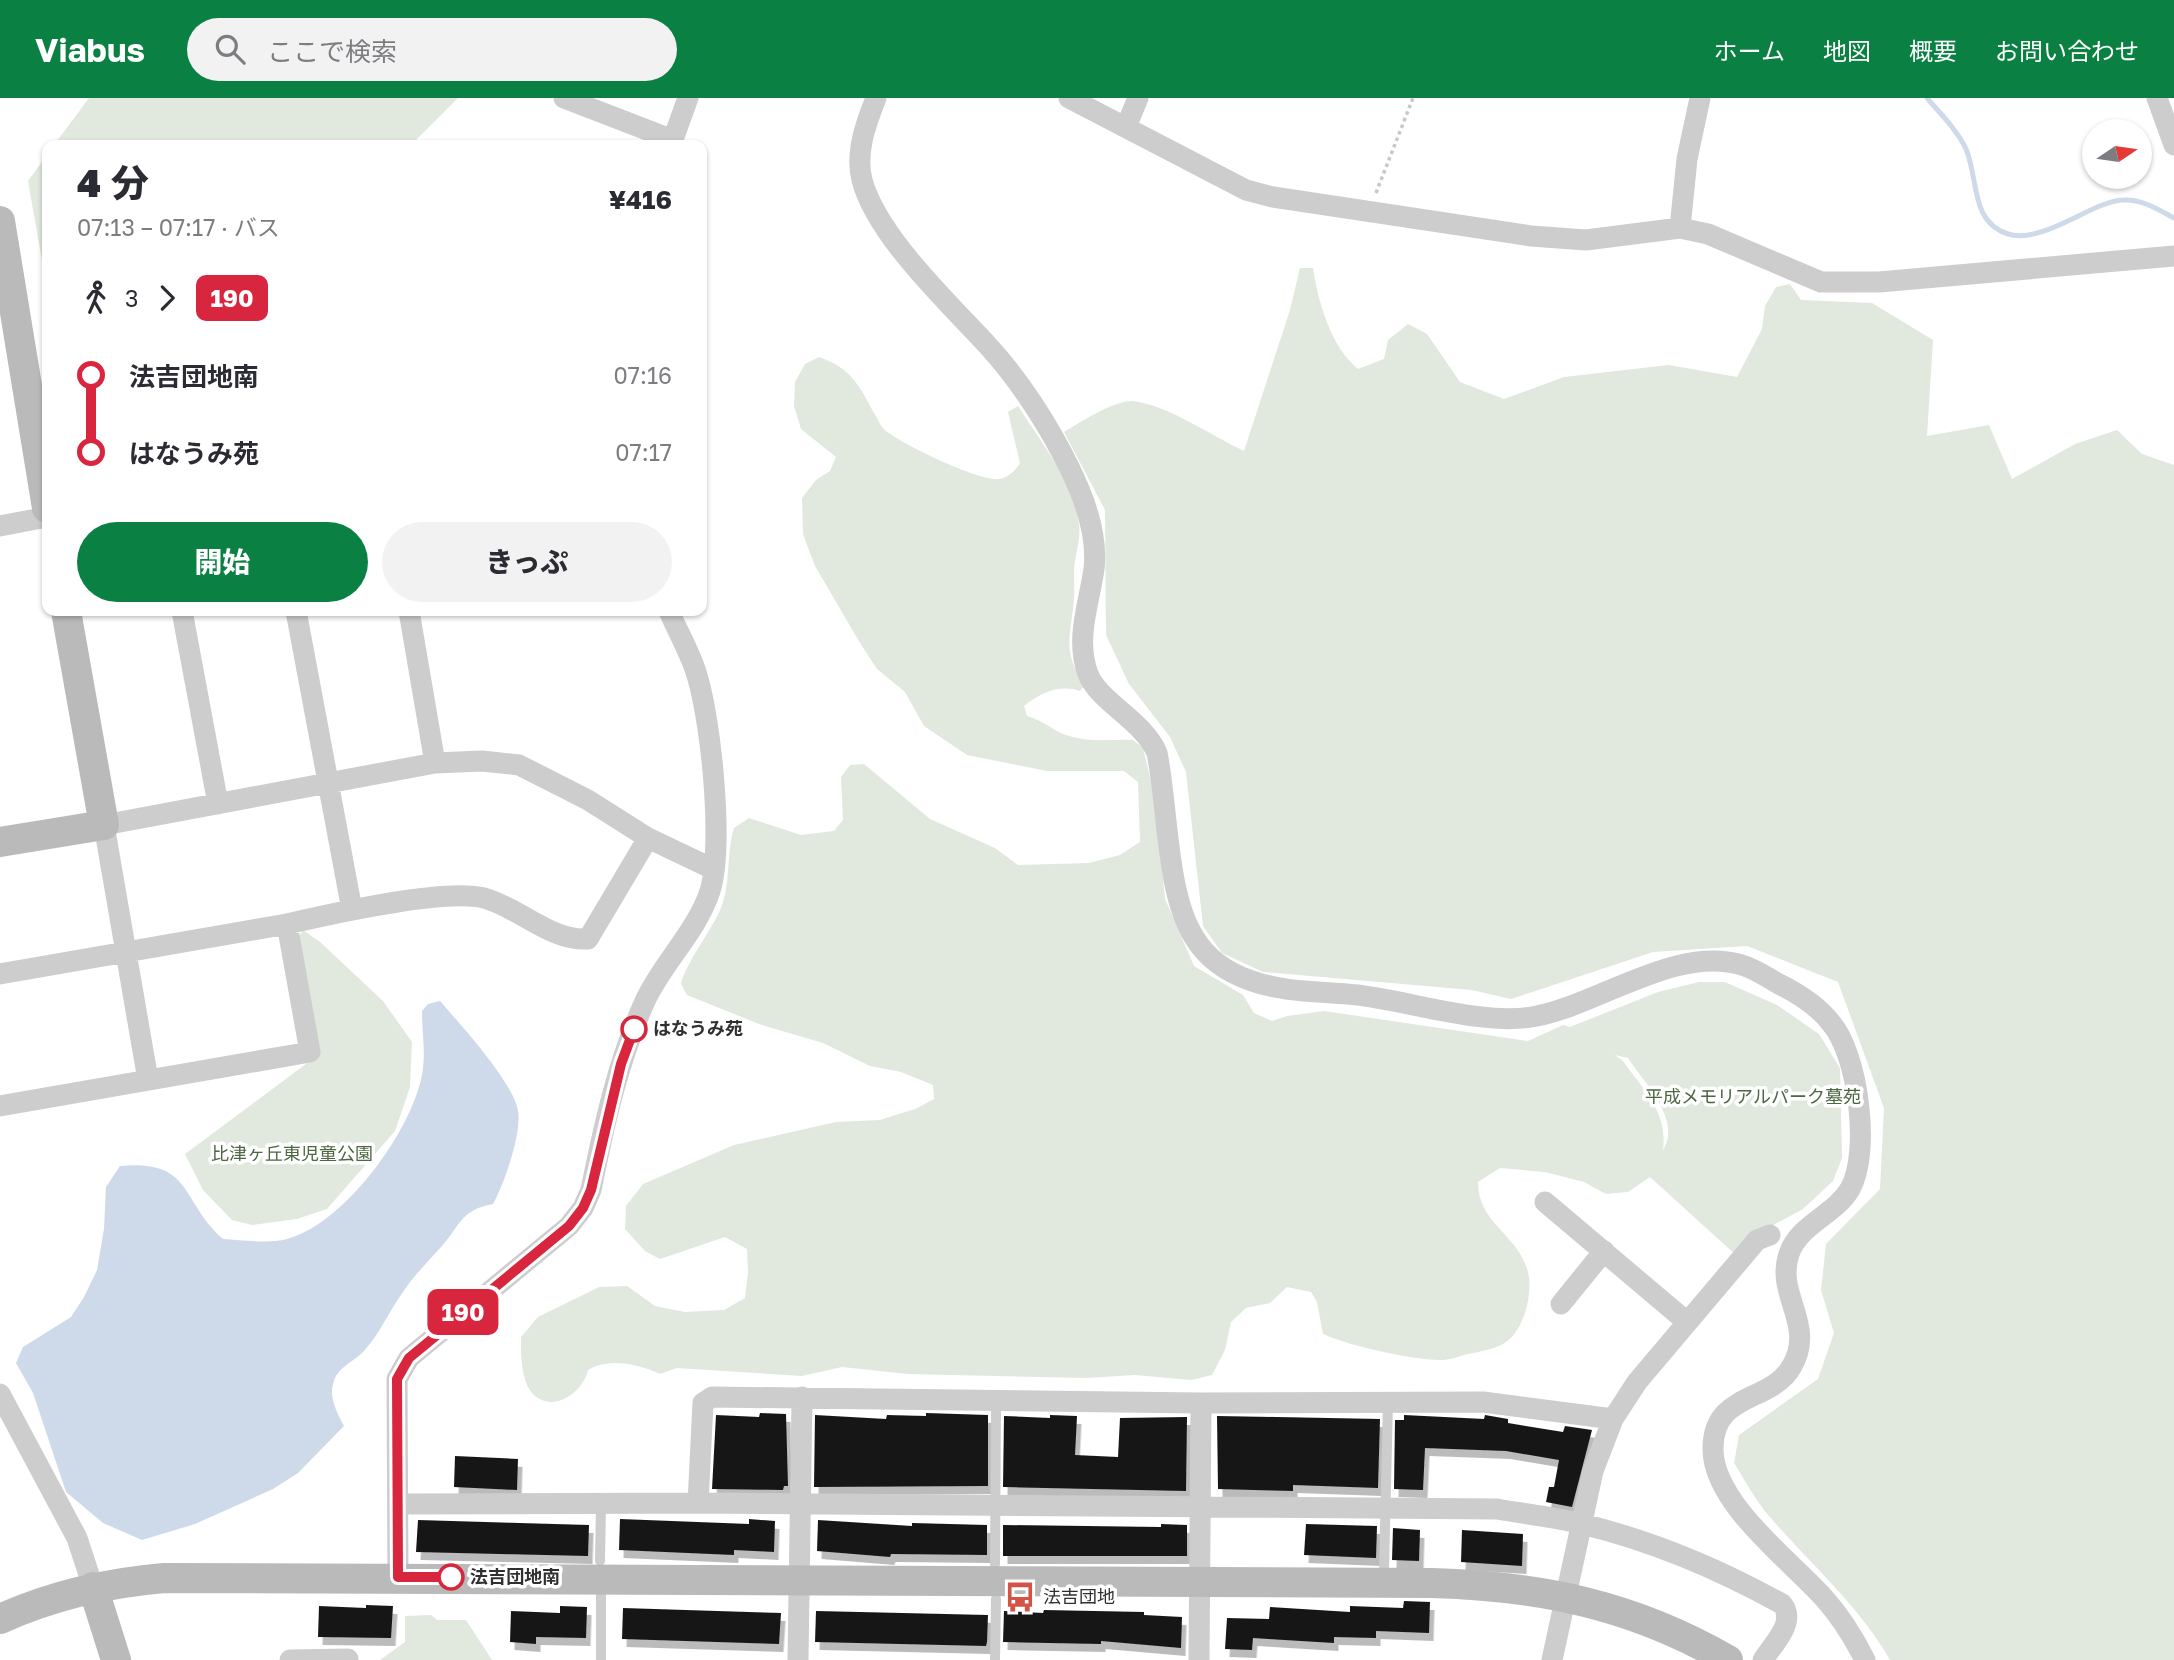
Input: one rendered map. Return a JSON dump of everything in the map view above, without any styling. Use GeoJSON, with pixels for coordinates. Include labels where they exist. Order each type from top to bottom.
{"type":"FeatureCollection","features":[{"type":"Feature","properties":{"kind":"street"},"geometry":{"type":"LineString","coordinates":[[564,98],[665,140]]}},
{"type":"Feature","properties":{"kind":"street"},"geometry":{"type":"LineString","coordinates":[[673,140],[688,98]]}},
{"type":"Feature","properties":{"kind":"street"},"geometry":{"type":"LineString","coordinates":[[876,98],[860,151],[861,178],[869,200],[938,295],[992,349],[1069,467],[1085,506],[1093,537],[1094,567],[1082,641],[1089,676],[1150,738],[1157,753],[1182,915],[1208,956],[1230,972],[1282,990],[1358,995],[1514,1019],[1563,1009],[1672,969],[1702,963],[1740,964],[1789,989],[1833,1024],[1846,1045],[1857,1088],[1859,1133],[1854,1178],[1849,1190],[1798,1237],[1788,1255],[1789,1290],[1802,1335],[1791,1368],[1780,1381],[1730,1406],[1715,1432],[1712,1448],[1720,1480],[1741,1512],[1823,1597],[1841,1619],[1865,1660]]}},
{"type":"Feature","properties":{"kind":"street"},"geometry":{"type":"LineString","coordinates":[[1069,98],[1246,190],[1531,236],[1586,240],[1680,228],[1709,234],[1821,282],[1879,282],[2174,256]]}},
{"type":"Feature","properties":{"kind":"street"},"geometry":{"type":"LineString","coordinates":[[1126,127],[1138,98]]}},
{"type":"Feature","properties":{"kind":"street"},"geometry":{"type":"LineString","coordinates":[[1680,228],[1687,159],[1700,98]]}},
{"type":"Feature","properties":{"kind":"street"},"geometry":{"type":"LineString","coordinates":[[2157,98],[2174,145]]}},
{"type":"Feature","properties":{"kind":"street"},"geometry":{"type":"LineString","coordinates":[[0,221],[6,279],[42,476]]}},
{"type":"Feature","properties":{"kind":"street"},"geometry":{"type":"LineString","coordinates":[[0,526],[42,505]]}},
{"type":"Feature","properties":{"kind":"street"},"geometry":{"type":"LineString","coordinates":[[66,616],[148,1080]]}},
{"type":"Feature","properties":{"kind":"street"},"geometry":{"type":"LineString","coordinates":[[184,616],[218,804]]}},
{"type":"Feature","properties":{"kind":"street"},"geometry":{"type":"LineString","coordinates":[[297,616],[352,910]]}},
{"type":"Feature","properties":{"kind":"street"},"geometry":{"type":"LineString","coordinates":[[410,616],[435,763]]}},
{"type":"Feature","properties":{"kind":"street"},"geometry":{"type":"LineString","coordinates":[[398,1577],[397,1379],[409,1358],[560,1234],[583,1208],[591,1190],[621,1064],[646,998],[691,933],[710,890],[716,843],[707,716],[695,669],[671,616]]}},
{"type":"Feature","properties":{"kind":"street"},"geometry":{"type":"LineString","coordinates":[[0,842],[435,763],[482,761],[519,765],[588,800],[648,838],[713,869]]}},
{"type":"Feature","properties":{"kind":"street"},"geometry":{"type":"LineString","coordinates":[[0,974],[287,924],[352,910],[455,896],[481,897],[505,905],[569,940],[587,939],[648,838]]}},
{"type":"Feature","properties":{"kind":"street"},"geometry":{"type":"LineString","coordinates":[[0,1106],[310,1052],[287,924]]}},
{"type":"Feature","properties":{"kind":"street"},"geometry":{"type":"LineString","coordinates":[[1545,1202],[1687,1322]]}},
{"type":"Feature","properties":{"kind":"street"},"geometry":{"type":"LineString","coordinates":[[1552,1660],[1593,1471],[1613,1419],[1637,1382],[1687,1322],[1757,1240],[1770,1235]]}},
{"type":"Feature","properties":{"kind":"street"},"geometry":{"type":"LineString","coordinates":[[1561,1304],[1605,1251]]}},
{"type":"Feature","properties":{"kind":"street"},"geometry":{"type":"LineString","coordinates":[[0,1394],[77,1538],[116,1660]]}},
{"type":"Feature","properties":{"kind":"street"},"geometry":{"type":"LineString","coordinates":[[698,1503],[703,1403],[712,1397],[1201,1403],[1483,1402],[1613,1419]]}},
{"type":"Feature","properties":{"kind":"street"},"geometry":{"type":"LineString","coordinates":[[799,1660],[802,1397]]}},
{"type":"Feature","properties":{"kind":"street"},"geometry":{"type":"LineString","coordinates":[[1199,1660],[1201,1403]]}},
{"type":"Feature","properties":{"kind":"street"},"geometry":{"type":"LineString","coordinates":[[398,1504],[698,1503],[1497,1509],[1581,1523],[1673,1551],[1730,1575],[1782,1604],[1789,1617],[1787,1623],[1763,1660]]}},
{"type":"Feature","properties":{"kind":"street"},"geometry":{"type":"LineString","coordinates":[[0,1619],[54,1597],[93,1587],[164,1577],[1492,1585],[1611,1607],[1656,1623],[1728,1660]]}},
{"type":"Feature","properties":{"kind":"street"},"geometry":{"type":"LineString","coordinates":[[290,1660],[348,1660]]}},
{"type":"Feature","properties":{"kind":"lane"},"geometry":{"type":"LineString","coordinates":[[995,1564],[996,1400]]}},
{"type":"Feature","properties":{"kind":"lane"},"geometry":{"type":"LineString","coordinates":[[1384,1571],[1388,1402]]}},
{"type":"Feature","properties":{"kind":"lane"},"geometry":{"type":"LineString","coordinates":[[600,1561],[601,1504]]}},
{"type":"Feature","properties":{"kind":"lane"},"geometry":{"type":"LineString","coordinates":[[601,1596],[601,1660]]}},
{"type":"Feature","properties":{"kind":"lane"},"geometry":{"type":"LineString","coordinates":[[995,1660],[996,1599]]}},
{"type":"Feature","properties":{"kind":"path"},"geometry":{"type":"LineString","coordinates":[[1368,211],[1413,98]]}},
{"type":"Feature","properties":{"kind":"green space"},"geometry":{"type":"Polygon","coordinates":[[[89,98],[458,98],[416,140],[58,140],[89,98]]]}},
{"type":"Feature","properties":{"kind":"green space"},"geometry":{"type":"Polygon","coordinates":[[[42,162],[42,261],[28,181],[42,162]]]}},
{"type":"Feature","properties":{"kind":"green space"},"geometry":{"type":"Polygon","coordinates":[[[1300,268],[1313,268],[1327,323],[1340,349],[1358,369],[1384,359],[1388,340],[1408,324],[1427,334],[1460,382],[1504,399],[1564,377],[1669,365],[1737,377],[1762,329],[1765,306],[1776,287],[1790,284],[1801,300],[1872,303],[1933,340],[1927,436],[1989,425],[2012,479],[2075,444],[2117,430],[2142,454],[2174,465],[2174,1660],[1890,1660],[1848,1602],[1764,1510],[1734,1463],[1739,1435],[1818,1379],[1834,1333],[1821,1290],[1826,1244],[1880,1189],[1884,1108],[1838,982],[1747,946],[1653,952],[1511,999],[1472,990],[1263,972],[1222,953],[1203,926],[1186,772],[1170,737],[1129,684],[1106,635],[1105,510],[1064,432],[1108,408],[1133,401],[1175,415],[1244,451],[1290,310],[1300,268]]]}},
{"type":"Feature","properties":{"kind":"green space","name":"平成メモリアルパーク墓苑"},"geometry":{"type":"Polygon","coordinates":[[[819,357],[839,366],[853,379],[886,431],[924,453],[976,475],[999,479],[1006,477],[1020,463],[1008,412],[1018,406],[1045,446],[1068,488],[1079,525],[1069,643],[1073,662],[1085,685],[1080,691],[1050,691],[1024,706],[1027,716],[1066,735],[1091,740],[1133,740],[1143,748],[1155,797],[1165,899],[1194,966],[1243,995],[1254,1013],[1272,1021],[1324,1011],[1528,1041],[1563,1025],[1570,1027],[1658,992],[1699,982],[1725,982],[1777,1005],[1819,1034],[1840,1068],[1842,1158],[1833,1181],[1803,1209],[1775,1224],[1737,1256],[1650,1177],[1628,1192],[1606,1194],[1584,1182],[1545,1172],[1500,1168],[1478,1182],[1480,1197],[1485,1210],[1525,1263],[1530,1286],[1527,1306],[1514,1335],[1507,1341],[1491,1349],[1448,1359],[1415,1358],[1381,1352],[1323,1334],[1317,1302],[1311,1292],[1287,1287],[1270,1303],[1246,1308],[1231,1322],[1225,1350],[1212,1375],[1191,1380],[1135,1375],[1085,1378],[908,1374],[842,1367],[802,1376],[677,1368],[660,1374],[643,1367],[614,1363],[588,1370],[576,1391],[562,1400],[554,1402],[538,1398],[532,1393],[525,1378],[521,1337],[538,1317],[599,1287],[627,1286],[655,1306],[685,1312],[724,1310],[745,1298],[747,1249],[725,1237],[660,1259],[645,1251],[625,1229],[626,1206],[643,1184],[734,1145],[836,1122],[880,1120],[915,1109],[934,1099],[933,1085],[901,1072],[870,1066],[823,1043],[759,1024],[687,995],[681,984],[684,975],[717,917],[724,898],[734,828],[749,818],[801,835],[834,831],[843,820],[841,777],[850,765],[864,764],[930,819],[995,848],[1018,865],[1089,863],[1120,855],[1140,842],[1138,782],[1124,771],[1047,771],[967,755],[924,726],[905,692],[877,669],[815,566],[803,534],[802,498],[816,480],[830,471],[836,457],[801,429],[794,406],[795,382],[805,364],[819,357]],[[1615,1055],[1623,1061],[1653,1102],[1662,1124],[1663,1150],[1668,1138],[1665,1115],[1652,1091],[1628,1058],[1615,1055]]]}},
{"type":"Feature","properties":{"kind":"green space","name":"比津ヶ丘東児童公園"},"geometry":{"type":"Polygon","coordinates":[[[303,930],[320,942],[383,1001],[412,1042],[410,1087],[395,1131],[327,1209],[297,1219],[252,1225],[232,1220],[203,1190],[185,1154],[318,1055],[298,938],[303,930]]]}},
{"type":"Feature","properties":{"kind":"green space"},"geometry":{"type":"Polygon","coordinates":[[[431,1615],[437,1620],[466,1620],[492,1660],[380,1660],[405,1642],[405,1616],[431,1615]]]}},
{"type":"Feature","properties":{"kind":"water"},"geometry":{"type":"Polygon","coordinates":[[[440,1001],[497,1070],[518,1111],[519,1121],[511,1159],[493,1204],[474,1210],[462,1219],[407,1286],[370,1344],[336,1376],[332,1393],[344,1426],[298,1473],[273,1489],[195,1524],[142,1540],[103,1523],[66,1492],[33,1393],[16,1363],[23,1347],[71,1317],[84,1297],[97,1270],[104,1229],[106,1187],[120,1166],[161,1169],[183,1186],[209,1225],[223,1239],[279,1240],[309,1230],[352,1196],[372,1173],[404,1123],[422,1075],[422,1011],[428,1004],[440,1001]]]}},
{"type":"Feature","properties":{"kind":"building"},"geometry":{"type":"Polygon","coordinates":[[[760,1413],[786,1414],[788,1486],[784,1486],[783,1490],[712,1489],[716,1415],[759,1417],[760,1413]]]}},
{"type":"Feature","properties":{"kind":"building"},"geometry":{"type":"Polygon","coordinates":[[[926,1413],[988,1415],[988,1486],[814,1487],[815,1415],[886,1419],[887,1415],[926,1416],[926,1413]]]}},
{"type":"Feature","properties":{"kind":"building"},"geometry":{"type":"Polygon","coordinates":[[[1050,1415],[1077,1416],[1075,1455],[1118,1457],[1120,1418],[1187,1417],[1186,1491],[1003,1487],[1004,1416],[1050,1418],[1050,1415]]]}},
{"type":"Feature","properties":{"kind":"building"},"geometry":{"type":"Polygon","coordinates":[[[1404,1415],[1484,1419],[1485,1415],[1508,1419],[1508,1423],[1563,1432],[1565,1426],[1592,1430],[1572,1507],[1546,1502],[1549,1487],[1554,1487],[1559,1460],[1506,1451],[1425,1448],[1423,1490],[1394,1489],[1395,1420],[1404,1420],[1404,1415]]]}},
{"type":"Feature","properties":{"kind":"building"},"geometry":{"type":"Polygon","coordinates":[[[1217,1416],[1380,1419],[1378,1488],[1293,1485],[1293,1491],[1218,1489],[1217,1416]]]}},
{"type":"Feature","properties":{"kind":"building"},"geometry":{"type":"Polygon","coordinates":[[[455,1456],[518,1459],[517,1490],[454,1487],[455,1456]]]}},
{"type":"Feature","properties":{"kind":"building"},"geometry":{"type":"Polygon","coordinates":[[[620,1519],[749,1524],[749,1519],[775,1521],[774,1552],[734,1550],[734,1555],[619,1550],[620,1519]]]}},
{"type":"Feature","properties":{"kind":"building"},"geometry":{"type":"Polygon","coordinates":[[[418,1520],[589,1525],[588,1556],[416,1552],[418,1520]]]}},
{"type":"Feature","properties":{"kind":"building"},"geometry":{"type":"Polygon","coordinates":[[[818,1520],[912,1526],[912,1523],[987,1525],[987,1555],[891,1554],[890,1557],[817,1551],[818,1520]]]}},
{"type":"Feature","properties":{"kind":"building"},"geometry":{"type":"Polygon","coordinates":[[[1161,1524],[1187,1525],[1187,1556],[1003,1556],[1003,1525],[1161,1527],[1161,1524]]]}},
{"type":"Feature","properties":{"kind":"building"},"geometry":{"type":"Polygon","coordinates":[[[1306,1524],[1377,1526],[1376,1558],[1304,1555],[1306,1524]]]}},
{"type":"Feature","properties":{"kind":"building"},"geometry":{"type":"Polygon","coordinates":[[[1393,1528],[1420,1530],[1419,1561],[1392,1560],[1393,1528]]]}},
{"type":"Feature","properties":{"kind":"building"},"geometry":{"type":"Polygon","coordinates":[[[1462,1530],[1523,1534],[1522,1566],[1461,1562],[1462,1530]]]}},
{"type":"Feature","properties":{"kind":"building"},"geometry":{"type":"Polygon","coordinates":[[[1404,1601],[1430,1602],[1429,1633],[1376,1631],[1376,1638],[1334,1637],[1334,1643],[1253,1638],[1252,1650],[1225,1649],[1227,1618],[1269,1619],[1270,1607],[1350,1612],[1350,1606],[1403,1608],[1404,1601]]]}},
{"type":"Feature","properties":{"kind":"building"},"geometry":{"type":"Polygon","coordinates":[[[366,1605],[393,1606],[391,1638],[318,1637],[319,1606],[366,1608],[366,1605]]]}},
{"type":"Feature","properties":{"kind":"building"},"geometry":{"type":"Polygon","coordinates":[[[560,1606],[587,1607],[586,1638],[536,1637],[536,1644],[510,1642],[511,1611],[560,1613],[560,1606]]]}},
{"type":"Feature","properties":{"kind":"building"},"geometry":{"type":"Polygon","coordinates":[[[623,1608],[781,1613],[779,1644],[622,1639],[623,1608]]]}},
{"type":"Feature","properties":{"kind":"building"},"geometry":{"type":"Polygon","coordinates":[[[1044,1610],[1144,1612],[1144,1615],[1182,1617],[1181,1648],[1101,1641],[1101,1644],[1003,1642],[1004,1611],[1043,1613],[1044,1610]]]}},
{"type":"Feature","properties":{"kind":"building"},"geometry":{"type":"Polygon","coordinates":[[[816,1611],[988,1615],[987,1642],[986,1646],[815,1642],[816,1611]]]}},
{"type":"Feature","properties":{"kind":"waterway"},"geometry":{"type":"LineString","coordinates":[[1927,98],[1953,128],[1966,149],[1981,210],[1987,220],[2008,234],[2022,236],[2036,233],[2098,207],[2124,200],[2144,203],[2174,218]]}},
{"type":"Feature","properties":{"kind":"bus line","name":"190"},"geometry":{"type":"LineString","coordinates":[[451,1577],[398,1577],[397,1379],[409,1358],[569,1226],[583,1208],[591,1190],[601,1137],[621,1064],[634,1029]]}},
{"type":"Feature","properties":{"kind":"place","name":"はなうみ苑"},"geometry":{"type":"Point","coordinates":[634,1029]}},
{"type":"Feature","properties":{"kind":"place","name":"法吉団地南"},"geometry":{"type":"Point","coordinates":[451,1577]}},
{"type":"Feature","properties":{"kind":"place","name":"法吉団地"},"geometry":{"type":"Point","coordinates":[1020,1597]}}]}
